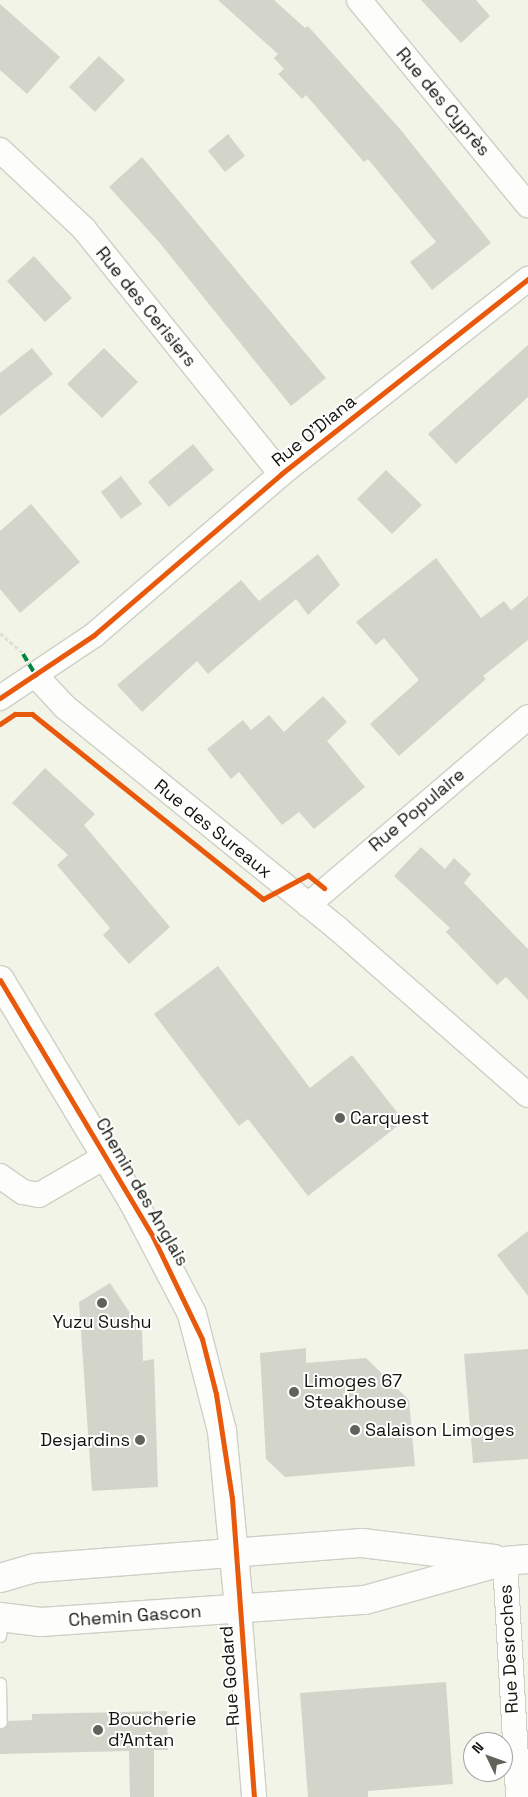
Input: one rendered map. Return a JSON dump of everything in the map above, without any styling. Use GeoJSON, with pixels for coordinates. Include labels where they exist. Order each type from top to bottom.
{"type":"FeatureCollection","features":[{"type":"Feature","properties":{"kind":"main road","name":"Chemin des Anglais"},"geometry":{"type":"LineString","coordinates":[[0,980],[106,1156],[181,1289],[202,1339],[222,1431],[235,1552]]}},
{"type":"Feature","properties":{"kind":"main road"},"geometry":{"type":"LineString","coordinates":[[0,1578],[36,1568],[362,1543],[517,1560]]}},
{"type":"Feature","properties":{"kind":"main road","name":"Rue Godard"},"geometry":{"type":"LineString","coordinates":[[235,1552],[239,1609]]}},
{"type":"Feature","properties":{"kind":"main road","name":"Chemin Gascon"},"geometry":{"type":"LineString","coordinates":[[1,1623],[41,1622],[365,1600],[517,1560]]}},
{"type":"Feature","properties":{"kind":"street","name":"Rue des Cyprès"},"geometry":{"type":"LineString","coordinates":[[359,0],[528,205]]}},
{"type":"Feature","properties":{"kind":"street","name":"Rue des Cerisiers"},"geometry":{"type":"LineString","coordinates":[[0,150],[84,229],[282,474]]}},
{"type":"Feature","properties":{"kind":"street","name":"Rue O'Diana"},"geometry":{"type":"LineString","coordinates":[[0,698],[37,677],[135,602],[282,474],[528,279]]}},
{"type":"Feature","properties":{"kind":"street","name":"Rue des Sureaux"},"geometry":{"type":"LineString","coordinates":[[37,677],[106,742],[308,905],[528,1095]]}},
{"type":"Feature","properties":{"kind":"street","name":"Rue Populaire"},"geometry":{"type":"LineString","coordinates":[[308,905],[528,717]]}},
{"type":"Feature","properties":{"kind":"street"},"geometry":{"type":"LineString","coordinates":[[0,1176],[23,1192],[39,1195],[106,1156]]}},
{"type":"Feature","properties":{"kind":"street","name":"Rue Desroches"},"geometry":{"type":"LineString","coordinates":[[517,1560],[518,1797]]}},
{"type":"Feature","properties":{"kind":"street","name":"Rue Godard"},"geometry":{"type":"LineString","coordinates":[[239,1609],[254,1797]]}},
{"type":"Feature","properties":{"kind":"lane"},"geometry":{"type":"LineString","coordinates":[[0,1683],[1,1722]]}},
{"type":"Feature","properties":{"kind":"path"},"geometry":{"type":"LineString","coordinates":[[0,633],[23,654]]}},
{"type":"Feature","properties":{"kind":"building"},"geometry":{"type":"Polygon","coordinates":[[[218,0],[274,0],[305,28],[308,26],[400,129],[491,243],[432,290],[410,262],[436,242],[368,159],[364,162],[306,95],[302,99],[278,74],[284,69],[274,58],[278,54],[218,0]]]}},
{"type":"Feature","properties":{"kind":"building"},"geometry":{"type":"Polygon","coordinates":[[[421,0],[476,0],[490,16],[461,43],[421,0]]]}},
{"type":"Feature","properties":{"kind":"building"},"geometry":{"type":"Polygon","coordinates":[[[0,4],[60,57],[27,94],[0,70],[0,4]]]}},
{"type":"Feature","properties":{"kind":"building"},"geometry":{"type":"Polygon","coordinates":[[[99,56],[125,80],[95,112],[69,87],[99,56]]]}},
{"type":"Feature","properties":{"kind":"building"},"geometry":{"type":"Polygon","coordinates":[[[228,134],[245,156],[225,172],[208,151],[228,134]]]}},
{"type":"Feature","properties":{"kind":"building"},"geometry":{"type":"Polygon","coordinates":[[[142,157],[326,378],[291,406],[159,242],[109,187],[142,157]]]}},
{"type":"Feature","properties":{"kind":"building"},"geometry":{"type":"Polygon","coordinates":[[[34,256],[72,298],[45,322],[7,281],[34,256]]]}},
{"type":"Feature","properties":{"kind":"building"},"geometry":{"type":"Polygon","coordinates":[[[528,345],[528,397],[456,464],[428,434],[528,345]]]}},
{"type":"Feature","properties":{"kind":"building"},"geometry":{"type":"Polygon","coordinates":[[[32,348],[53,374],[0,416],[0,373],[32,348]]]}},
{"type":"Feature","properties":{"kind":"building"},"geometry":{"type":"Polygon","coordinates":[[[104,348],[138,382],[102,418],[67,384],[104,348]]]}},
{"type":"Feature","properties":{"kind":"building"},"geometry":{"type":"Polygon","coordinates":[[[193,444],[214,470],[169,507],[148,482],[193,444]]]}},
{"type":"Feature","properties":{"kind":"building"},"geometry":{"type":"Polygon","coordinates":[[[386,470],[422,505],[392,534],[357,499],[386,470]]]}},
{"type":"Feature","properties":{"kind":"building"},"geometry":{"type":"Polygon","coordinates":[[[121,476],[142,504],[121,519],[101,492],[121,476]]]}},
{"type":"Feature","properties":{"kind":"building"},"geometry":{"type":"Polygon","coordinates":[[[31,504],[80,562],[20,613],[0,589],[0,531],[31,504]]]}},
{"type":"Feature","properties":{"kind":"building"},"geometry":{"type":"Polygon","coordinates":[[[318,554],[340,585],[308,615],[296,599],[208,674],[197,661],[142,712],[117,685],[241,580],[259,601],[318,554]]]}},
{"type":"Feature","properties":{"kind":"building"},"geometry":{"type":"Polygon","coordinates":[[[436,558],[481,618],[504,601],[511,610],[528,596],[528,640],[483,676],[486,679],[399,756],[370,724],[419,680],[384,638],[376,645],[356,622],[436,558]]]}},
{"type":"Feature","properties":{"kind":"building"},"geometry":{"type":"Polygon","coordinates":[[[323,696],[347,722],[327,741],[365,787],[314,829],[299,812],[282,825],[239,772],[231,779],[207,749],[243,720],[251,730],[269,715],[284,732],[323,696]]]}},
{"type":"Feature","properties":{"kind":"building"},"geometry":{"type":"Polygon","coordinates":[[[45,768],[95,814],[84,825],[170,927],[129,964],[103,935],[110,928],[57,865],[68,855],[12,803],[45,768]]]}},
{"type":"Feature","properties":{"kind":"building"},"geometry":{"type":"Polygon","coordinates":[[[421,847],[445,869],[454,858],[471,874],[464,883],[528,949],[528,1000],[506,977],[497,985],[446,932],[450,928],[394,876],[421,847]]]}},
{"type":"Feature","properties":{"kind":"building"},"geometry":{"type":"Polygon","coordinates":[[[218,966],[310,1088],[352,1055],[404,1121],[308,1196],[248,1119],[239,1126],[154,1014],[218,966]]]}},
{"type":"Feature","properties":{"kind":"building"},"geometry":{"type":"Polygon","coordinates":[[[528,1231],[528,1296],[497,1255],[528,1231]]]}},
{"type":"Feature","properties":{"kind":"building"},"geometry":{"type":"Polygon","coordinates":[[[110,1283],[142,1331],[143,1361],[154,1359],[158,1487],[92,1491],[79,1302],[110,1283]]]}},
{"type":"Feature","properties":{"kind":"building"},"geometry":{"type":"Polygon","coordinates":[[[306,1348],[306,1363],[366,1358],[409,1400],[415,1466],[285,1477],[266,1459],[260,1353],[306,1348]]]}},
{"type":"Feature","properties":{"kind":"building"},"geometry":{"type":"Polygon","coordinates":[[[528,1349],[528,1459],[473,1463],[464,1354],[528,1349]]]}},
{"type":"Feature","properties":{"kind":"building"},"geometry":{"type":"Polygon","coordinates":[[[446,1682],[453,1784],[368,1791],[368,1797],[308,1797],[300,1693],[446,1682]]]}},
{"type":"Feature","properties":{"kind":"building"},"geometry":{"type":"Polygon","coordinates":[[[167,1711],[168,1750],[154,1750],[154,1797],[130,1797],[129,1751],[0,1754],[0,1729],[8,1721],[32,1720],[32,1714],[167,1711]]]}},
{"type":"Feature","properties":{"kind":"marked path"},"geometry":{"type":"LineString","coordinates":[[23,654],[37,677]]}},
{"type":"Feature","properties":{"kind":"cycle path"},"geometry":{"type":"LineString","coordinates":[[0,698],[94,635],[281,474],[528,279]]}},
{"type":"Feature","properties":{"kind":"cycle path"},"geometry":{"type":"LineString","coordinates":[[0,724],[15,714],[32,714],[263,899],[308,875],[324,888]]}},
{"type":"Feature","properties":{"kind":"cycle path"},"geometry":{"type":"LineString","coordinates":[[0,980],[153,1237],[202,1339],[216,1394],[232,1498],[254,1797]]}},
{"type":"Feature","properties":{"kind":"place","name":"Carquest"},"geometry":{"type":"Point","coordinates":[340,1118]}},
{"type":"Feature","properties":{"kind":"place","name":"Yuzu Sushu"},"geometry":{"type":"Point","coordinates":[102,1303]}},
{"type":"Feature","properties":{"kind":"place","name":"Limoges 67 Steakhouse"},"geometry":{"type":"Point","coordinates":[294,1392]}},
{"type":"Feature","properties":{"kind":"place","name":"Salaison Limoges"},"geometry":{"type":"Point","coordinates":[355,1430]}},
{"type":"Feature","properties":{"kind":"place","name":"Desjardins"},"geometry":{"type":"Point","coordinates":[140,1440]}},
{"type":"Feature","properties":{"kind":"place","name":"Boucherie d'Antan"},"geometry":{"type":"Point","coordinates":[98,1730]}}]}
